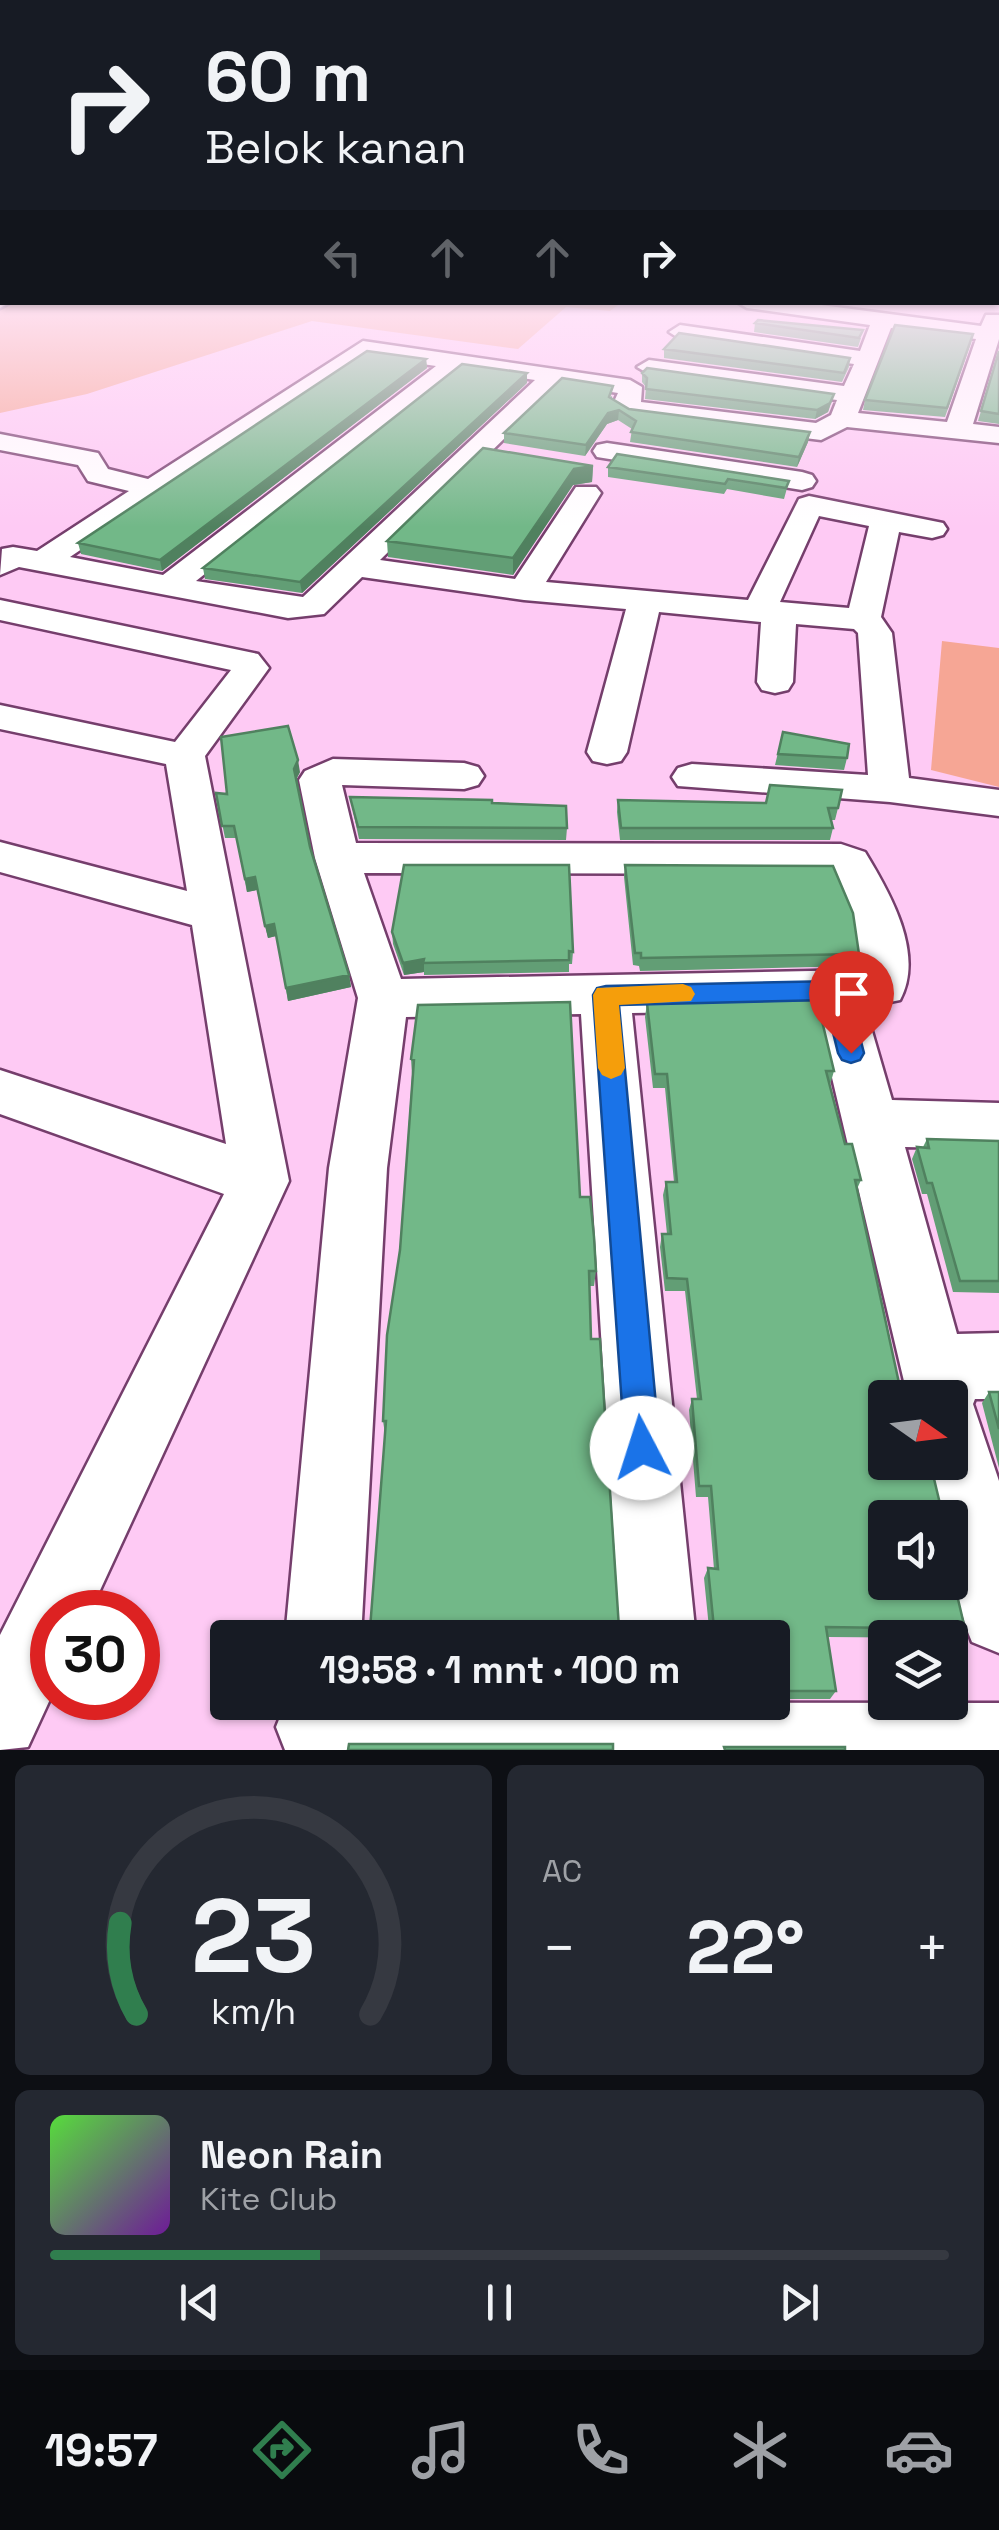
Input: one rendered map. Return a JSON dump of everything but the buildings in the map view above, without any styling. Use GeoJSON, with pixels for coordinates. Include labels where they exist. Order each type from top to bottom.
{"type":"FeatureCollection","features":[{"type":"Feature","properties":{"kind":"street"},"geometry":{"type":"LineString","coordinates":[[42,562],[337,364]]}},
{"type":"Feature","properties":{"kind":"street"},"geometry":{"type":"LineString","coordinates":[[169,586],[454,364]]}},
{"type":"Feature","properties":{"kind":"street"},"geometry":{"type":"LineString","coordinates":[[466,364],[552,378],[632,398],[999,435]]}},
{"type":"Feature","properties":{"kind":"street"},"geometry":{"type":"LineString","coordinates":[[524,590],[581,480],[594,470],[607,451],[652,364]]}},
{"type":"Feature","properties":{"kind":"street"},"geometry":{"type":"LineString","coordinates":[[775,682],[769,613],[805,493],[865,364]]}},
{"type":"Feature","properties":{"kind":"street"},"geometry":{"type":"LineString","coordinates":[[958,429],[981,364]]}},
{"type":"Feature","properties":{"kind":"street"},"geometry":{"type":"LineString","coordinates":[[649,367],[839,416]]}},
{"type":"Feature","properties":{"kind":"street"},"geometry":{"type":"LineString","coordinates":[[0,565],[13,556],[306,609],[552,378]]}},
{"type":"Feature","properties":{"kind":"street"},"geometry":{"type":"LineString","coordinates":[[0,442],[88,459],[98,475],[152,488]]}},
{"type":"Feature","properties":{"kind":"street"},"geometry":{"type":"LineString","coordinates":[[473,450],[508,456]]}},
{"type":"Feature","properties":{"kind":"street"},"geometry":{"type":"LineString","coordinates":[[607,451],[805,493],[886,520],[932,530]]}},
{"type":"Feature","properties":{"kind":"street"},"geometry":{"type":"LineString","coordinates":[[863,620],[886,520]]}},
{"type":"Feature","properties":{"kind":"street"},"geometry":{"type":"LineString","coordinates":[[356,566],[524,590],[863,620],[873,626],[875,633],[890,789]]}},
{"type":"Feature","properties":{"kind":"street"},"geometry":{"type":"LineString","coordinates":[[607,752],[645,602]]}},
{"type":"Feature","properties":{"kind":"street"},"geometry":{"type":"LineString","coordinates":[[0,610],[250,665],[248,676],[185,756],[260,1180],[0,1719]]}},
{"type":"Feature","properties":{"kind":"street"},"geometry":{"type":"LineString","coordinates":[[0,717],[185,756]]}},
{"type":"Feature","properties":{"kind":"street"},"geometry":{"type":"LineString","coordinates":[[324,1620],[358,1168],[383,998],[337,858],[319,787],[326,775],[464,776]]}},
{"type":"Feature","properties":{"kind":"street"},"geometry":{"type":"LineString","coordinates":[[692,777],[890,789],[999,803]]}},
{"type":"Feature","properties":{"kind":"street"},"geometry":{"type":"LineString","coordinates":[[0,857],[214,914]]}},
{"type":"Feature","properties":{"kind":"street"},"geometry":{"type":"LineString","coordinates":[[337,858],[841,859],[850,864],[880,934],[888,964],[882,987],[836,991],[383,998]]}},
{"type":"Feature","properties":{"kind":"street"},"geometry":{"type":"LineString","coordinates":[[836,991],[937,1380]]}},
{"type":"Feature","properties":{"kind":"street"},"geometry":{"type":"LineString","coordinates":[[606,995],[657,1620]]}},
{"type":"Feature","properties":{"kind":"street"},"geometry":{"type":"LineString","coordinates":[[0,1092],[260,1180]]}},
{"type":"Feature","properties":{"kind":"street"},"geometry":{"type":"LineString","coordinates":[[870,1123],[999,1126]]}},
{"type":"Feature","properties":{"kind":"street"},"geometry":{"type":"LineString","coordinates":[[968,1383],[999,1366]]}},
{"type":"Feature","properties":{"kind":"street"},"geometry":{"type":"LineString","coordinates":[[963,1480],[999,1616]]}},
{"type":"Feature","properties":{"kind":"street"},"geometry":{"type":"LineString","coordinates":[[316,1726],[665,1731],[999,1744]]}},
{"type":"Feature","properties":{"kind":"shaded area"},"geometry":{"type":"Polygon","coordinates":[[[0,364],[180,364],[87,394],[0,413],[0,364]]]}},
{"type":"Feature","properties":{"kind":"shaded area"},"geometry":{"type":"Polygon","coordinates":[[[942,641],[999,648],[999,787],[931,770],[942,641]]]}},
{"type":"Feature","properties":{"kind":"slow traffic"},"geometry":{"type":"LineString","coordinates":[[611,1068],[606,995],[683,994]]}},
{"type":"Feature","properties":{"kind":"route"},"geometry":{"type":"LineString","coordinates":[[642,1448],[606,995],[836,991],[851,1053]]}}]}
